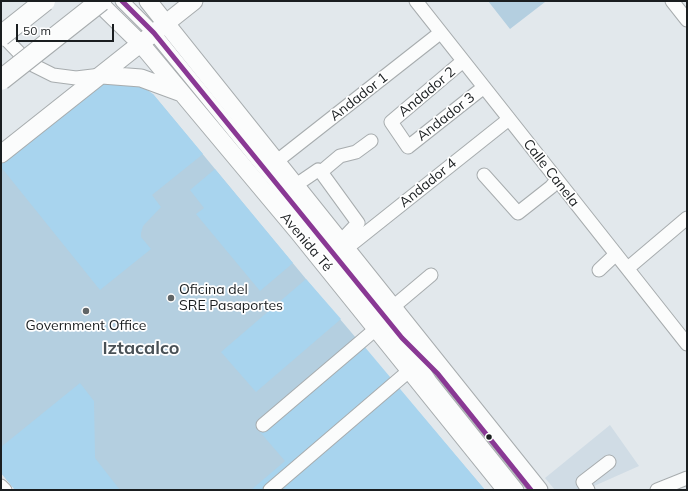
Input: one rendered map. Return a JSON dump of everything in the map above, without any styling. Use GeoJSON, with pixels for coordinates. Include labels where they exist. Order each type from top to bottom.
{"type":"FeatureCollection","features":[{"type":"Feature","properties":{"kind":"highway"},"geometry":{"type":"LineString","coordinates":[[1,35],[45,1]]}},
{"type":"Feature","properties":{"kind":"highway"},"geometry":{"type":"LineString","coordinates":[[1,80],[102,1]]}},
{"type":"Feature","properties":{"kind":"main road","name":"Avenida Té"},"geometry":{"type":"LineString","coordinates":[[97,1],[141,44],[377,328],[506,490]]}},
{"type":"Feature","properties":{"kind":"main road","name":"Avenida Té"},"geometry":{"type":"LineString","coordinates":[[148,1],[160,28],[277,160],[539,490]]}},
{"type":"Feature","properties":{"kind":"main road"},"geometry":{"type":"LineString","coordinates":[[1,154],[194,1]]}},
{"type":"Feature","properties":{"kind":"main road"},"geometry":{"type":"LineString","coordinates":[[102,75],[141,78],[181,93]]}},
{"type":"Feature","properties":{"kind":"street"},"geometry":{"type":"LineString","coordinates":[[122,1],[160,28],[402,338],[430,381],[517,490]]}},
{"type":"Feature","properties":{"kind":"street","name":"Calle Canela"},"geometry":{"type":"LineString","coordinates":[[416,1],[687,344]]}},
{"type":"Feature","properties":{"kind":"street"},"geometry":{"type":"LineString","coordinates":[[672,1],[687,20]]}},
{"type":"Feature","properties":{"kind":"street","name":"Andador 1"},"geometry":{"type":"LineString","coordinates":[[277,160],[440,33]]}},
{"type":"Feature","properties":{"kind":"street"},"geometry":{"type":"LineString","coordinates":[[1,35],[29,63],[53,75],[76,78],[102,75]]}},
{"type":"Feature","properties":{"kind":"street","name":"Andador 2"},"geometry":{"type":"LineString","coordinates":[[408,147],[391,122],[463,61]]}},
{"type":"Feature","properties":{"kind":"street","name":"Andador 3"},"geometry":{"type":"LineString","coordinates":[[408,147],[484,87]]}},
{"type":"Feature","properties":{"kind":"street","name":"Andador 4"},"geometry":{"type":"LineString","coordinates":[[344,245],[509,119]]}},
{"type":"Feature","properties":{"kind":"street"},"geometry":{"type":"LineString","coordinates":[[321,172],[340,156],[356,152],[371,141]]}},
{"type":"Feature","properties":{"kind":"street"},"geometry":{"type":"LineString","coordinates":[[296,185],[318,170],[321,172],[358,223],[344,245]]}},
{"type":"Feature","properties":{"kind":"street"},"geometry":{"type":"LineString","coordinates":[[484,175],[518,213],[551,188],[557,180]]}},
{"type":"Feature","properties":{"kind":"street"},"geometry":{"type":"LineString","coordinates":[[628,268],[687,218]]}},
{"type":"Feature","properties":{"kind":"street"},"geometry":{"type":"LineString","coordinates":[[599,270],[616,254]]}},
{"type":"Feature","properties":{"kind":"street"},"geometry":{"type":"LineString","coordinates":[[393,307],[431,275]]}},
{"type":"Feature","properties":{"kind":"street"},"geometry":{"type":"LineString","coordinates":[[262,425],[377,328]]}},
{"type":"Feature","properties":{"kind":"street"},"geometry":{"type":"LineString","coordinates":[[402,338],[438,374],[530,490]]}},
{"type":"Feature","properties":{"kind":"street"},"geometry":{"type":"LineString","coordinates":[[270,490],[410,370]]}},
{"type":"Feature","properties":{"kind":"street"},"geometry":{"type":"LineString","coordinates":[[588,490],[583,482],[609,462]]}},
{"type":"Feature","properties":{"kind":"street"},"geometry":{"type":"LineString","coordinates":[[657,490],[687,478]]}},
{"type":"Feature","properties":{"kind":"street"},"geometry":{"type":"LineString","coordinates":[[1,486],[5,490]]}},
{"type":"Feature","properties":{"kind":"shaded area"},"geometry":{"type":"Polygon","coordinates":[[[488,1],[545,1],[545,2],[510,29],[488,1]]]}},
{"type":"Feature","properties":{"kind":"shaded area"},"geometry":{"type":"Polygon","coordinates":[[[107,80],[136,82],[153,94],[203,154],[152,195],[161,207],[143,226],[141,233],[141,237],[151,249],[100,290],[1,167],[1,164],[88,89],[107,80]]]}},
{"type":"Feature","properties":{"kind":"shaded area"},"geometry":{"type":"Polygon","coordinates":[[[153,94],[306,279],[485,490],[15,490],[1,473],[1,164],[153,94]]]}},
{"type":"Feature","properties":{"kind":"shaded area"},"geometry":{"type":"Polygon","coordinates":[[[215,169],[293,263],[260,291],[196,214],[204,208],[190,190],[215,169]]]}},
{"type":"Feature","properties":{"kind":"shaded area"},"geometry":{"type":"Polygon","coordinates":[[[306,279],[341,319],[256,392],[221,352],[306,279]]]}},
{"type":"Feature","properties":{"kind":"shaded area"},"geometry":{"type":"Polygon","coordinates":[[[364,346],[485,490],[251,490],[285,461],[260,432],[364,346]]]}},
{"type":"Feature","properties":{"kind":"shaded area"},"geometry":{"type":"Polygon","coordinates":[[[80,383],[94,401],[95,458],[120,490],[15,490],[1,473],[1,447],[80,383]]]}},
{"type":"Feature","properties":{"kind":"shaded area"},"geometry":{"type":"Polygon","coordinates":[[[610,425],[639,466],[585,490],[555,490],[545,478],[610,425]]]}},
{"type":"Feature","properties":{"kind":"transit line"},"geometry":{"type":"LineString","coordinates":[[122,1],[154,33],[402,338],[438,374],[531,490]]}},
{"type":"Feature","properties":{"kind":"place","name":"Oficina del SRE Pasaportes"},"geometry":{"type":"Point","coordinates":[171,298]}},
{"type":"Feature","properties":{"kind":"place","name":"Government Office"},"geometry":{"type":"Point","coordinates":[86,311]}},
{"type":"Feature","properties":{"kind":"district","name":"Iztacalco"},"geometry":{"type":"Point","coordinates":[141,349]}}]}
